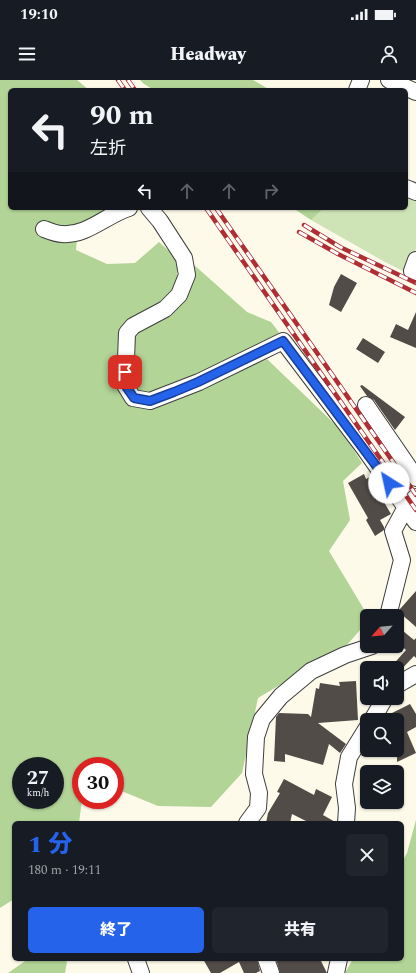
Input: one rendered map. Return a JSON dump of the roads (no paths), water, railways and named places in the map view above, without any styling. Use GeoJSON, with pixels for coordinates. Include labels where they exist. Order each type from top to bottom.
{"type":"FeatureCollection","features":[{"type":"Feature","properties":{"kind":"street"},"geometry":{"type":"LineString","coordinates":[[389,80],[407,88]]}},
{"type":"Feature","properties":{"kind":"street"},"geometry":{"type":"LineString","coordinates":[[44,229],[61,234],[76,233],[90,228],[110,216],[124,210]]}},
{"type":"Feature","properties":{"kind":"street"},"geometry":{"type":"LineString","coordinates":[[151,210],[160,221],[184,258],[187,275],[179,295],[165,309],[132,326],[127,333],[125,385],[134,398],[150,401],[198,382],[283,341],[364,448],[411,502],[416,522]]}},
{"type":"Feature","properties":{"kind":"street"},"geometry":{"type":"LineString","coordinates":[[416,260],[412,271],[416,272]]}},
{"type":"Feature","properties":{"kind":"street"},"geometry":{"type":"LineString","coordinates":[[366,405],[416,478]]}},
{"type":"Feature","properties":{"kind":"street"},"geometry":{"type":"LineString","coordinates":[[390,609],[402,560],[393,531],[411,502]]}},
{"type":"Feature","properties":{"kind":"street"},"geometry":{"type":"LineString","coordinates":[[248,821],[258,808],[259,793],[254,774],[256,737],[262,719],[281,696],[311,671],[345,655],[360,650]]}},
{"type":"Feature","properties":{"kind":"street"},"geometry":{"type":"LineString","coordinates":[[346,821],[347,808],[344,784],[350,757],[360,740]]}},
{"type":"Feature","properties":{"kind":"street"},"geometry":{"type":"LineString","coordinates":[[137,961],[141,973]]}},
{"type":"Feature","properties":{"kind":"street"},"geometry":{"type":"LineString","coordinates":[[267,961],[271,973]]}},
{"type":"Feature","properties":{"kind":"street"},"geometry":{"type":"LineString","coordinates":[[336,973],[339,961]]}},
{"type":"Feature","properties":{"kind":"railway"},"geometry":{"type":"LineString","coordinates":[[118,80],[124,88]]}},
{"type":"Feature","properties":{"kind":"railway"},"geometry":{"type":"LineString","coordinates":[[128,80],[134,88]]}},
{"type":"Feature","properties":{"kind":"railway"},"geometry":{"type":"LineString","coordinates":[[207,210],[416,510]]}},
{"type":"Feature","properties":{"kind":"railway"},"geometry":{"type":"LineString","coordinates":[[217,210],[416,495]]}},
{"type":"Feature","properties":{"kind":"railway"},"geometry":{"type":"LineString","coordinates":[[304,225],[340,247],[416,283]]}},
{"type":"Feature","properties":{"kind":"railway"},"geometry":{"type":"LineString","coordinates":[[299,232],[338,254],[416,293]]}}]}
